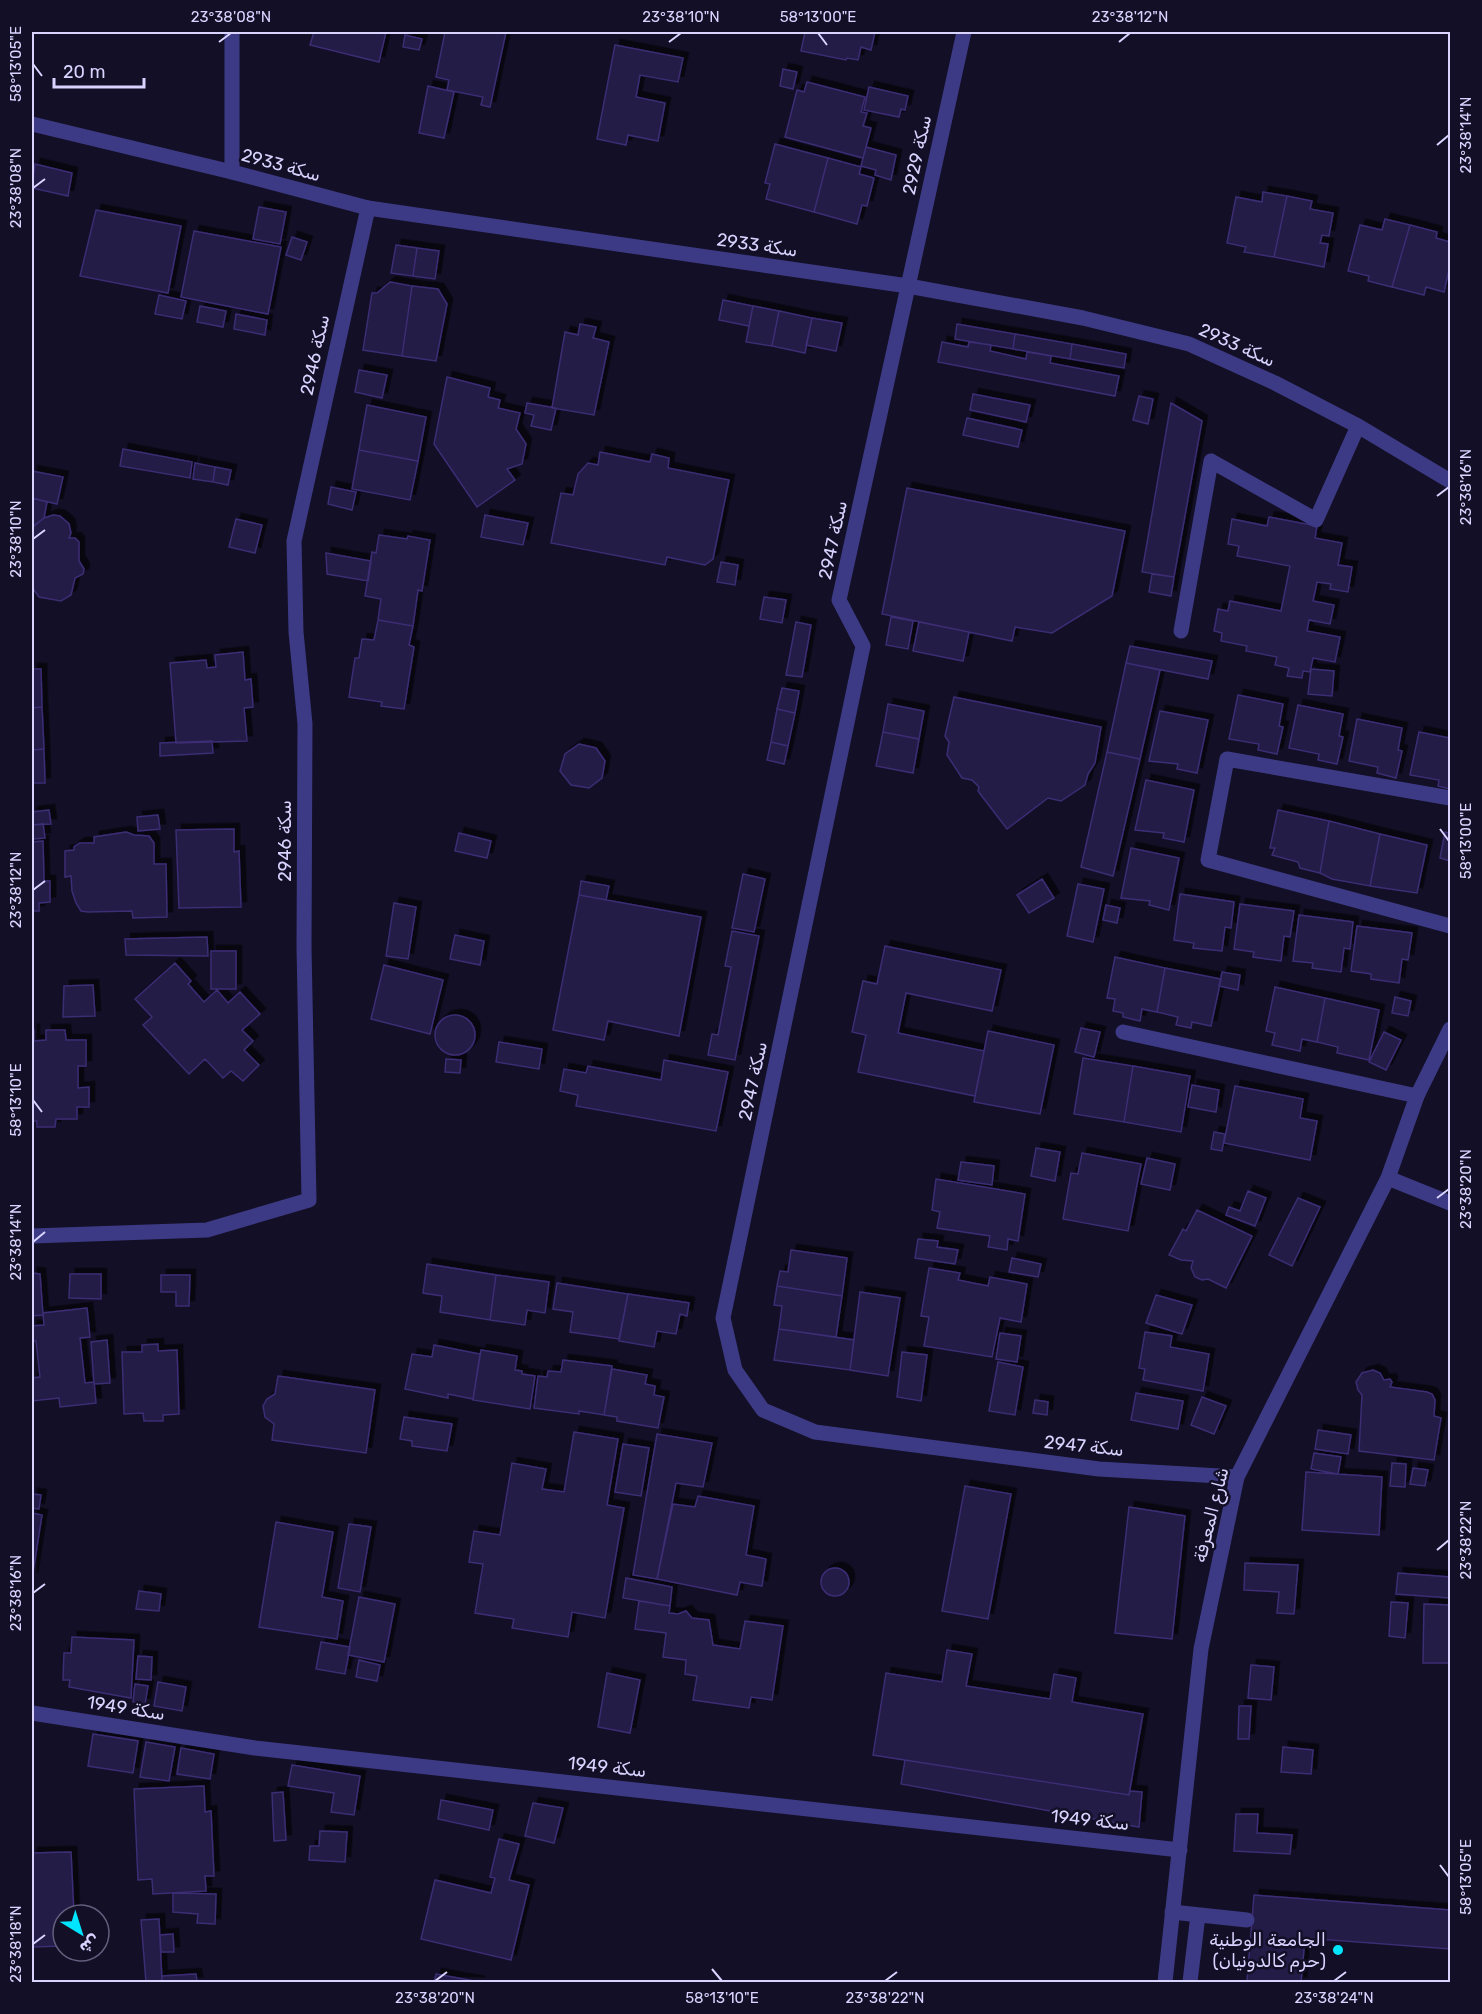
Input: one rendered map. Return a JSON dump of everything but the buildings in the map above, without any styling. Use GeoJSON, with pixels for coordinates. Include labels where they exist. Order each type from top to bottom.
{"type":"FeatureCollection","features":[{"type":"Feature","properties":{"kind":"street"},"geometry":{"type":"LineString","coordinates":[[232,32],[232,172]]}},
{"type":"Feature","properties":{"kind":"street","name":"سكة 2929"},"geometry":{"type":"LineString","coordinates":[[908,286],[964,32]]}},
{"type":"Feature","properties":{"kind":"street","name":"سكة 2933"},"geometry":{"type":"LineString","coordinates":[[32,124],[232,172],[368,208],[908,286],[1083,318],[1189,344],[1275,383],[1358,426],[1450,481]]}},
{"type":"Feature","properties":{"kind":"street","name":"سكة 2946"},"geometry":{"type":"LineString","coordinates":[[32,1236],[207,1230],[309,1200],[304,947],[305,724],[296,632],[294,541],[368,208]]}},
{"type":"Feature","properties":{"kind":"street","name":"سكة 2947"},"geometry":{"type":"LineString","coordinates":[[908,286],[839,600],[863,646],[723,1318],[735,1370],[763,1410],[815,1432],[1099,1469],[1237,1477]]}},
{"type":"Feature","properties":{"kind":"street"},"geometry":{"type":"LineString","coordinates":[[1181,631],[1211,461],[1316,520],[1358,426]]}},
{"type":"Feature","properties":{"kind":"street"},"geometry":{"type":"LineString","coordinates":[[1450,798],[1227,759],[1208,860],[1450,926]]}},
{"type":"Feature","properties":{"kind":"street","name":"شارع المعرفة"},"geometry":{"type":"LineString","coordinates":[[1165,1983],[1201,1649],[1237,1477],[1388,1178],[1417,1096],[1450,1029]]}},
{"type":"Feature","properties":{"kind":"street"},"geometry":{"type":"LineString","coordinates":[[1123,1032],[1417,1096]]}},
{"type":"Feature","properties":{"kind":"street"},"geometry":{"type":"LineString","coordinates":[[1388,1178],[1450,1203]]}},
{"type":"Feature","properties":{"kind":"street","name":"سكة 1949"},"geometry":{"type":"LineString","coordinates":[[32,1713],[255,1748],[1180,1850]]}},
{"type":"Feature","properties":{"kind":"street"},"geometry":{"type":"LineString","coordinates":[[1172,1912],[1247,1920]]}},
{"type":"Feature","properties":{"kind":"street"},"geometry":{"type":"LineString","coordinates":[[1190,1983],[1198,1915]]}},
{"type":"Feature","properties":{"kind":"place","name":"الجامعة الوطنية (حرم كالدونيان)"},"geometry":{"type":"Point","coordinates":[1338,1950]}}]}
